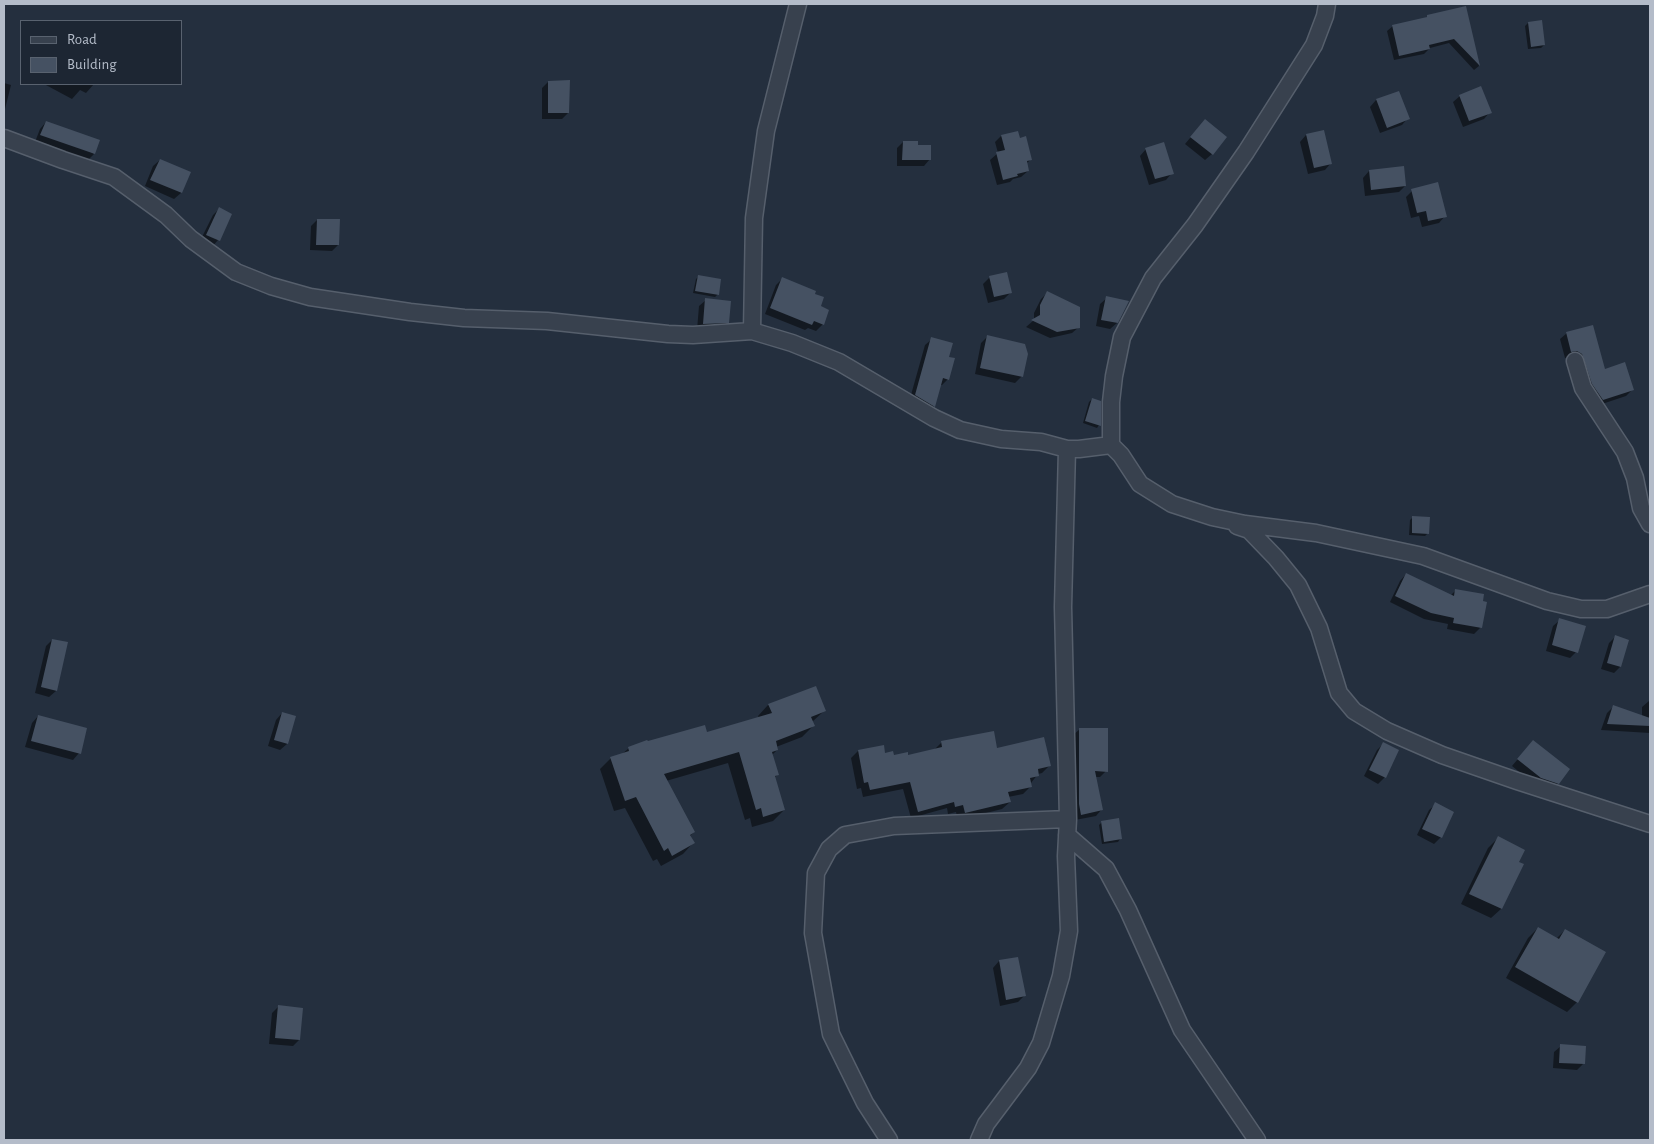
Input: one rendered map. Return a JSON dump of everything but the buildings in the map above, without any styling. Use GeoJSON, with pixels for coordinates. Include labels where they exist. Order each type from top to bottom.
{"type":"FeatureCollection","features":[{"type":"Feature","properties":{"kind":"street"},"geometry":{"type":"LineString","coordinates":[[752,331],[754,218],[763,150],[768,122],[798,4]]}},
{"type":"Feature","properties":{"kind":"street"},"geometry":{"type":"LineString","coordinates":[[1327,4],[1326,16],[1314,45],[1246,152],[1195,225],[1153,278],[1122,337],[1111,402],[1111,445],[1121,455],[1140,484],[1172,504],[1249,530],[1276,558],[1298,585],[1319,628],[1339,693],[1354,711],[1387,732],[1442,755],[1650,824]]}},
{"type":"Feature","properties":{"kind":"street"},"geometry":{"type":"LineString","coordinates":[[4,138],[114,177],[166,215],[191,239],[236,272],[272,286],[310,297],[464,318],[547,321],[668,334],[693,335],[752,331],[792,343],[839,362],[934,418],[960,430],[1001,438],[1041,442],[1067,449],[1079,450],[1111,445]]}},
{"type":"Feature","properties":{"kind":"street"},"geometry":{"type":"LineString","coordinates":[[1574,361],[1583,388],[1625,452],[1635,478],[1641,508],[1650,524]]}},
{"type":"Feature","properties":{"kind":"street"},"geometry":{"type":"LineString","coordinates":[[978,1140],[986,1124],[1028,1068],[1041,1043],[1061,976],[1069,931],[1066,875],[1064,617],[1067,449]]}},
{"type":"Feature","properties":{"kind":"street"},"geometry":{"type":"LineString","coordinates":[[1212,517],[1245,524],[1316,533],[1423,556],[1547,601],[1581,609],[1607,609],[1650,594]]}},
{"type":"Feature","properties":{"kind":"street"},"geometry":{"type":"LineString","coordinates":[[889,1140],[865,1103],[830,1034],[813,933],[816,873],[829,849],[845,835],[894,826],[1067,827],[1106,869],[1128,910],[1182,1030],[1257,1140]]}}]}
